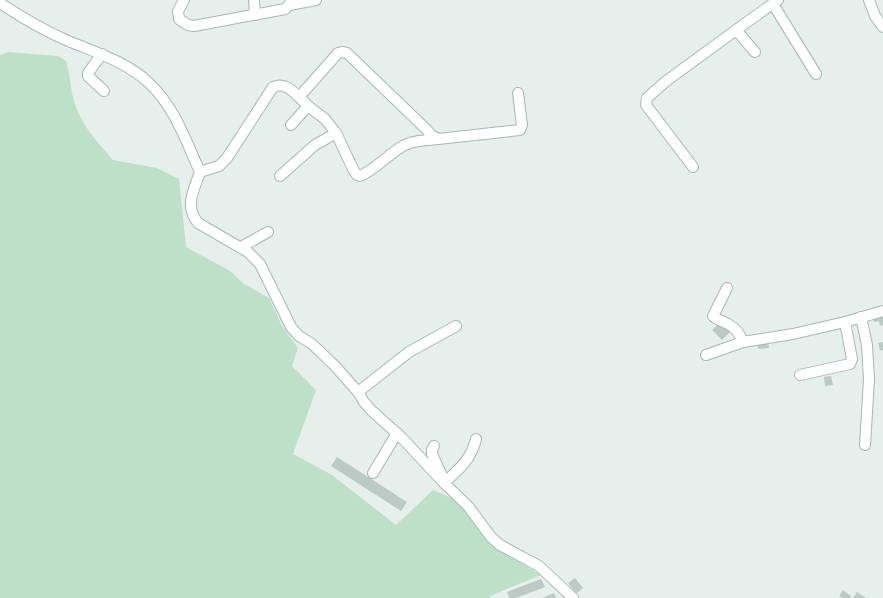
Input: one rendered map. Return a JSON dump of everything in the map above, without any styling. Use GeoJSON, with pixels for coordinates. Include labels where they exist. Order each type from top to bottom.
{"type":"FeatureCollection","features":[{"type":"Feature","properties":{"kind":"street"},"geometry":{"type":"LineString","coordinates":[[184,0],[178,11],[180,20],[188,25],[194,26],[285,9],[290,3],[316,0]]}},
{"type":"Feature","properties":{"kind":"street"},"geometry":{"type":"LineString","coordinates":[[254,0],[255,15]]}},
{"type":"Feature","properties":{"kind":"street"},"geometry":{"type":"LineString","coordinates":[[870,0],[875,16],[883,27]]}},
{"type":"Feature","properties":{"kind":"street"},"geometry":{"type":"LineString","coordinates":[[693,167],[646,105],[647,98],[665,82],[776,2],[816,74]]}},
{"type":"Feature","properties":{"kind":"street"},"geometry":{"type":"LineString","coordinates":[[0,3],[46,31],[102,54],[133,71],[149,83],[164,100],[173,114],[200,172],[190,200],[192,217],[202,226],[248,252],[260,264],[291,327],[299,336],[312,344],[335,366],[358,392],[372,411],[397,433],[468,506],[491,537],[500,545],[539,566],[572,598]]}},
{"type":"Feature","properties":{"kind":"street"},"geometry":{"type":"LineString","coordinates":[[736,30],[755,52]]}},
{"type":"Feature","properties":{"kind":"street"},"geometry":{"type":"LineString","coordinates":[[299,97],[338,53],[348,53],[426,129],[431,136],[438,139]]}},
{"type":"Feature","properties":{"kind":"street"},"geometry":{"type":"LineString","coordinates":[[102,54],[88,73],[88,76],[104,90]]}},
{"type":"Feature","properties":{"kind":"street"},"geometry":{"type":"LineString","coordinates":[[200,172],[218,166],[227,158],[273,87],[283,85],[293,91],[308,106],[325,118],[336,133],[354,171],[360,176],[370,172],[398,149],[410,143],[520,130],[522,125],[518,93]]}},
{"type":"Feature","properties":{"kind":"street"},"geometry":{"type":"LineString","coordinates":[[291,125],[308,106]]}},
{"type":"Feature","properties":{"kind":"street"},"geometry":{"type":"LineString","coordinates":[[280,176],[315,145],[336,133]]}},
{"type":"Feature","properties":{"kind":"street"},"geometry":{"type":"LineString","coordinates":[[241,248],[268,232]]}},
{"type":"Feature","properties":{"kind":"street"},"geometry":{"type":"LineString","coordinates":[[727,288],[713,316],[730,325],[738,332],[744,342]]}},
{"type":"Feature","properties":{"kind":"street"},"geometry":{"type":"LineString","coordinates":[[706,355],[744,342],[793,334],[845,322],[883,311]]}},
{"type":"Feature","properties":{"kind":"street"},"geometry":{"type":"LineString","coordinates":[[861,317],[867,345],[869,379],[866,445]]}},
{"type":"Feature","properties":{"kind":"street"},"geometry":{"type":"LineString","coordinates":[[800,375],[850,364],[852,359],[845,322]]}},
{"type":"Feature","properties":{"kind":"street"},"geometry":{"type":"LineString","coordinates":[[358,392],[409,352],[456,326]]}},
{"type":"Feature","properties":{"kind":"street"},"geometry":{"type":"LineString","coordinates":[[852,359],[868,359]]}},
{"type":"Feature","properties":{"kind":"street"},"geometry":{"type":"LineString","coordinates":[[373,473],[397,433]]}},
{"type":"Feature","properties":{"kind":"street"},"geometry":{"type":"LineString","coordinates":[[445,482],[457,472],[471,455],[476,439]]}},
{"type":"Feature","properties":{"kind":"street"},"geometry":{"type":"LineString","coordinates":[[434,446],[432,454],[445,482]]}},
{"type":"Feature","properties":{"kind":"green space"},"geometry":{"type":"Polygon","coordinates":[[[8,52],[58,56],[66,61],[77,110],[90,133],[113,160],[157,168],[179,179],[186,247],[230,271],[244,284],[269,298],[282,326],[298,348],[292,366],[316,390],[293,454],[332,475],[396,525],[433,490],[458,501],[478,528],[499,550],[541,575],[490,596],[490,598],[0,598],[0,55],[8,52]]]}},
{"type":"Feature","properties":{"kind":"building"},"geometry":{"type":"Polygon","coordinates":[[[883,314],[883,325],[880,326],[879,321],[874,322],[873,317],[883,314]]]}},
{"type":"Feature","properties":{"kind":"building"},"geometry":{"type":"Polygon","coordinates":[[[721,322],[730,332],[722,340],[712,330],[721,322]]]}},
{"type":"Feature","properties":{"kind":"building"},"geometry":{"type":"Polygon","coordinates":[[[768,341],[769,348],[758,349],[757,343],[768,341]]]}},
{"type":"Feature","properties":{"kind":"building"},"geometry":{"type":"Polygon","coordinates":[[[883,342],[883,350],[880,351],[878,343],[883,342]]]}},
{"type":"Feature","properties":{"kind":"building"},"geometry":{"type":"Polygon","coordinates":[[[831,376],[833,385],[825,386],[824,377],[831,376]]]}},
{"type":"Feature","properties":{"kind":"building"},"geometry":{"type":"Polygon","coordinates":[[[337,457],[407,502],[401,511],[331,466],[337,457]]]}},
{"type":"Feature","properties":{"kind":"building"},"geometry":{"type":"Polygon","coordinates":[[[575,578],[583,588],[576,594],[568,583],[575,578]]]}},
{"type":"Feature","properties":{"kind":"building"},"geometry":{"type":"Polygon","coordinates":[[[541,579],[545,587],[516,598],[509,598],[507,592],[541,579]]]}},
{"type":"Feature","properties":{"kind":"building"},"geometry":{"type":"Polygon","coordinates":[[[843,590],[851,596],[850,598],[842,598],[839,596],[843,590]]]}},
{"type":"Feature","properties":{"kind":"building"},"geometry":{"type":"Polygon","coordinates":[[[857,592],[866,598],[853,598],[857,592]]]}},
{"type":"Feature","properties":{"kind":"building"},"geometry":{"type":"Polygon","coordinates":[[[554,593],[556,598],[542,598],[554,593]]]}}]}
